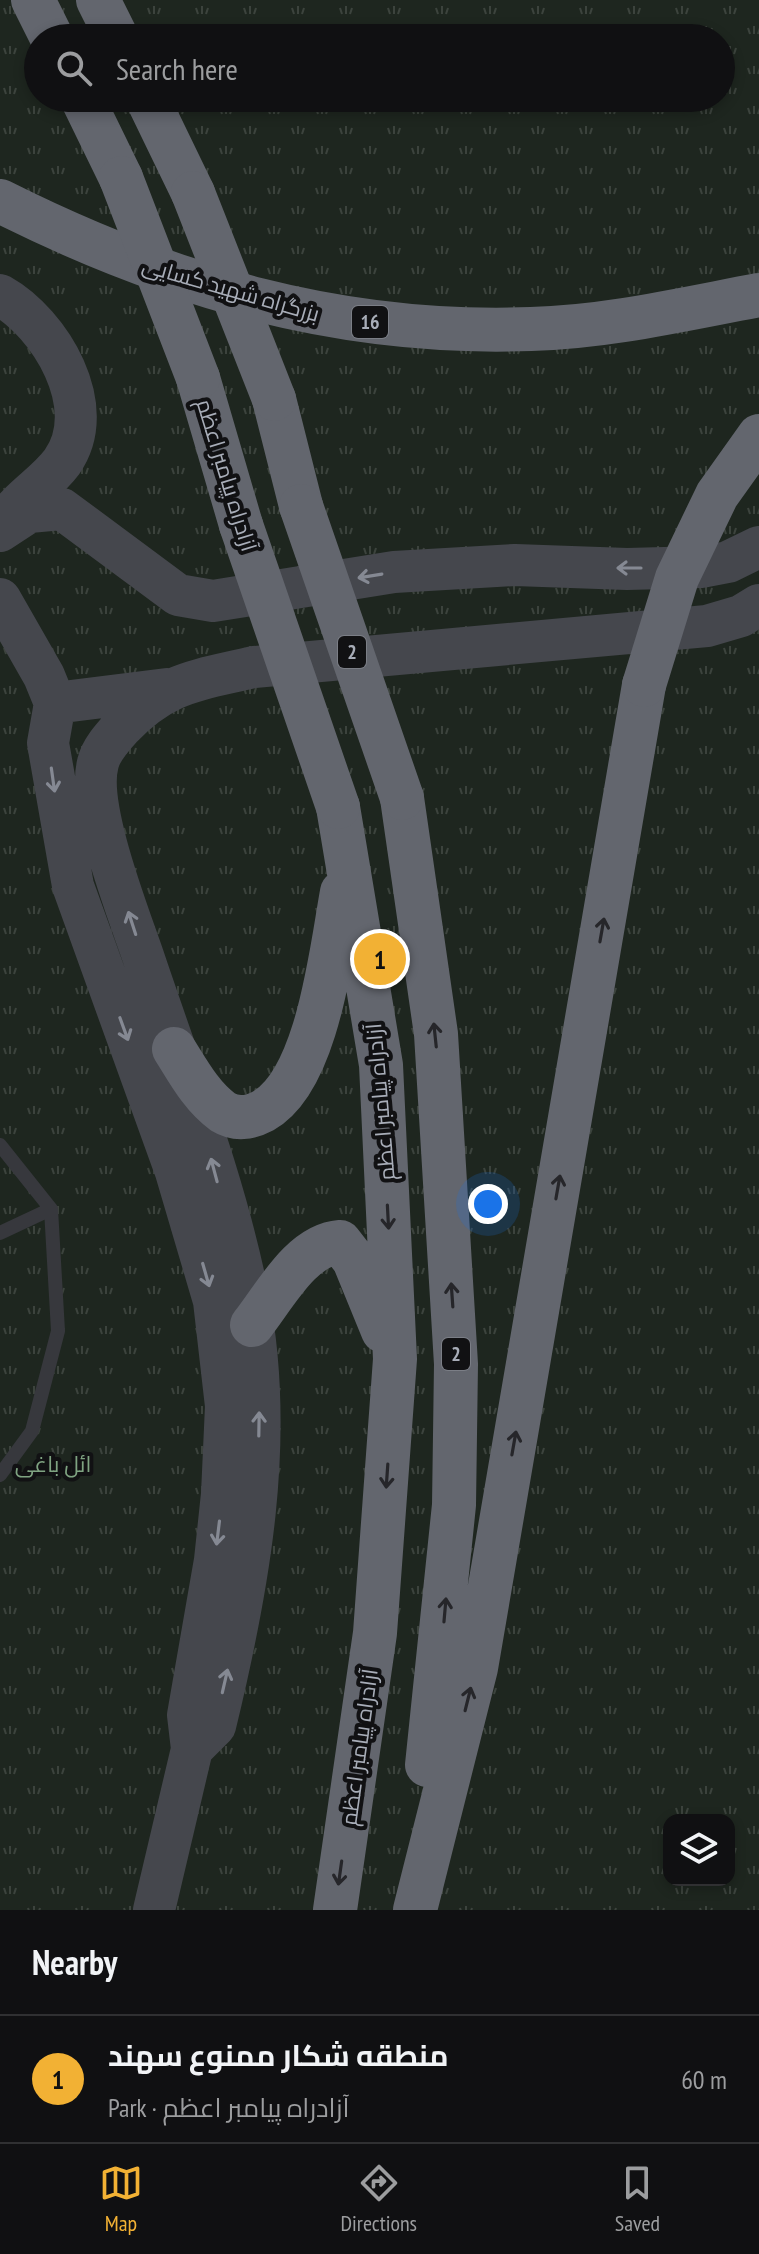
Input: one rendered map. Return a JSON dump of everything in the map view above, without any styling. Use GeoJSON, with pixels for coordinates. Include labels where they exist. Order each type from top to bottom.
{"type":"FeatureCollection","features":[{"type":"Feature","properties":{"kind":"highway"},"geometry":{"type":"LineString","coordinates":[[33,0],[45,24]]}},
{"type":"Feature","properties":{"kind":"highway"},"geometry":{"type":"LineString","coordinates":[[98,0],[110,24]]}},
{"type":"Feature","properties":{"kind":"highway","name":"آزادراه پیامبر اعظم"},"geometry":{"type":"LineString","coordinates":[[89,112],[121,178],[198,378],[241,525],[338,807],[381,1065],[395,1359],[375,1633],[335,1910]]}},
{"type":"Feature","properties":{"kind":"highway","name":"2"},"geometry":{"type":"LineString","coordinates":[[154,112],[193,193],[274,399],[301,506],[402,798],[436,1034],[456,1364],[454,1505],[444,1626],[408,1910]]}},
{"type":"Feature","properties":{"kind":"highway","name":"بزرگراه شهید کسایی"},"geometry":{"type":"LineString","coordinates":[[0,201],[74,238],[166,274],[243,297],[330,317],[423,330],[534,329],[647,316],[759,295]]}},
{"type":"Feature","properties":{"kind":"highway"},"geometry":{"type":"LineString","coordinates":[[415,1910],[476,1668],[644,685],[677,578],[717,495],[759,436]]}},
{"type":"Feature","properties":{"kind":"highway"},"geometry":{"type":"LineString","coordinates":[[174,1049],[206,1098],[226,1114],[250,1118],[280,1102],[293,1084],[309,1047],[348,862]]}},
{"type":"Feature","properties":{"kind":"highway"},"geometry":{"type":"LineString","coordinates":[[252,1325],[308,1254],[325,1243],[340,1242],[354,1260],[395,1359]]}},
{"type":"Feature","properties":{"kind":"main road"},"geometry":{"type":"LineString","coordinates":[[0,295],[37,323],[59,355],[73,394],[73,435],[63,461],[27,493],[0,530]]}},
{"type":"Feature","properties":{"kind":"main road"},"geometry":{"type":"LineString","coordinates":[[0,530],[29,512],[62,509],[178,595],[213,601],[394,572],[515,565],[702,567],[728,562],[759,547]]}},
{"type":"Feature","properties":{"kind":"main road"},"geometry":{"type":"LineString","coordinates":[[0,599],[44,676],[55,703],[48,743],[73,886],[176,1172],[214,1301],[226,1406],[222,1494],[188,1715],[192,1749],[154,1910]]}},
{"type":"Feature","properties":{"kind":"main road"},"geometry":{"type":"LineString","coordinates":[[55,703],[168,689],[254,667],[707,626],[741,616],[759,605]]}},
{"type":"Feature","properties":{"kind":"main road"},"geometry":{"type":"LineString","coordinates":[[168,689],[144,703],[110,740],[98,763],[97,794],[114,869],[205,1140],[248,1295],[260,1375],[254,1526],[215,1726],[192,1749]]}},
{"type":"Feature","properties":{"kind":"lane"},"geometry":{"type":"LineString","coordinates":[[0,1145],[51,1209],[58,1331],[32,1431],[0,1475]]}},
{"type":"Feature","properties":{"kind":"lane"},"geometry":{"type":"LineString","coordinates":[[0,1233],[51,1209]]}},
{"type":"Feature","properties":{"kind":"green space","name":"ائل باغی"},"geometry":{"type":"Polygon","coordinates":[[[0,0],[759,0],[759,1910],[0,1910],[0,0]]]}},
{"type":"Feature","properties":{"kind":"place","name":"منطقه شکار ممنوع سهند"},"geometry":{"type":"Point","coordinates":[380,959]}}]}
